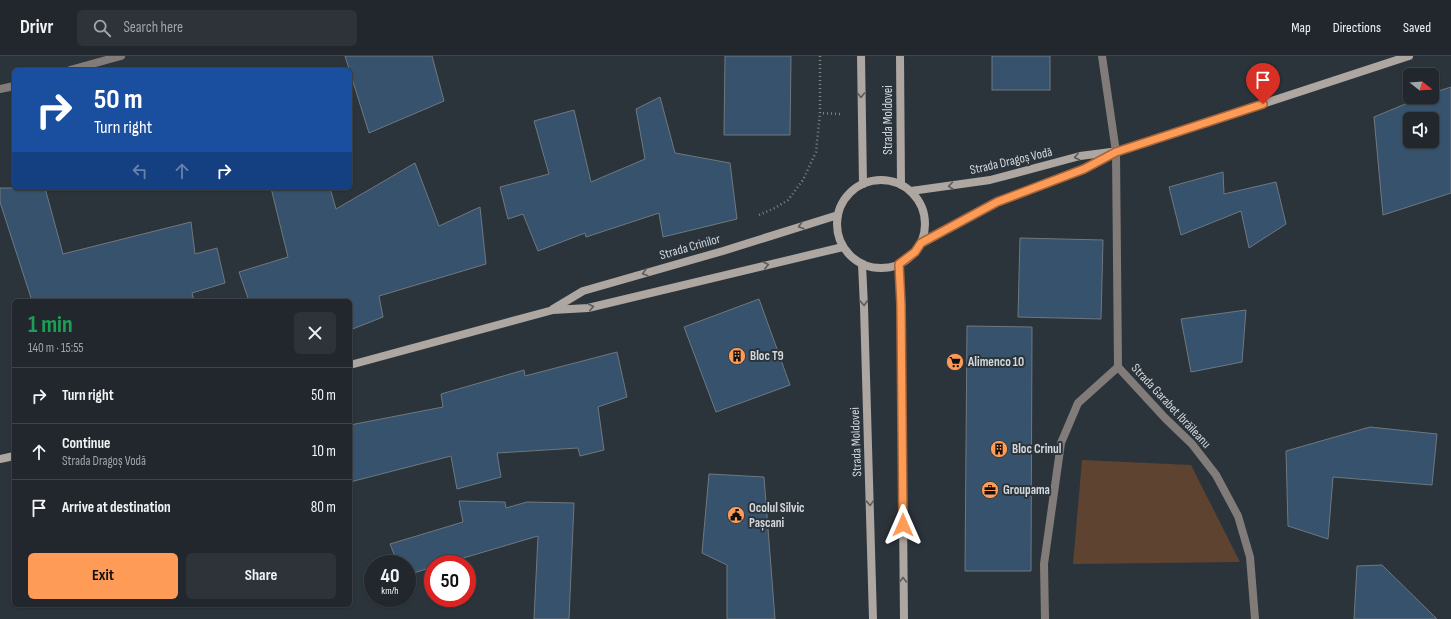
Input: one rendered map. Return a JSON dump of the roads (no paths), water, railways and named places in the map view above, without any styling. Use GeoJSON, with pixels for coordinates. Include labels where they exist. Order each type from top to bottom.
{"type":"FeatureCollection","features":[{"type":"Feature","properties":{"kind":"main road","name":"Strada Moldovei"},"geometry":{"type":"LineString","coordinates":[[861,56],[863,184]]}},
{"type":"Feature","properties":{"kind":"main road","name":"Strada Moldovei"},"geometry":{"type":"LineString","coordinates":[[900,56],[901,184]]}},
{"type":"Feature","properties":{"kind":"main road","name":"Strada Dragoș Vodă"},"geometry":{"type":"LineString","coordinates":[[921,243],[997,202],[1084,169],[1116,152],[1409,56]]}},
{"type":"Feature","properties":{"kind":"main road","name":"Strada Dragoș Vodă"},"geometry":{"type":"LineString","coordinates":[[911,191],[990,180],[1080,156],[1116,152]]}},
{"type":"Feature","properties":{"kind":"main road"},"geometry":{"type":"LineString","coordinates":[[882,180],[901,184],[911,191],[919,201],[924,212],[925,233],[921,243],[915,252],[899,264],[881,268],[862,264],[852,257],[843,247],[838,235],[838,215],[847,196],[863,184],[882,180]]}},
{"type":"Feature","properties":{"kind":"main road","name":"Strada Crinilor"},"geometry":{"type":"LineString","coordinates":[[553,310],[583,291],[723,251],[838,215]]}},
{"type":"Feature","properties":{"kind":"main road","name":"Strada Crinilor"},"geometry":{"type":"LineString","coordinates":[[352,364],[553,310],[588,308],[843,247]]}},
{"type":"Feature","properties":{"kind":"main road","name":"Strada Moldovei"},"geometry":{"type":"LineString","coordinates":[[862,264],[865,314],[873,619]]}},
{"type":"Feature","properties":{"kind":"main road"},"geometry":{"type":"LineString","coordinates":[[899,264],[901,305],[904,619]]}},
{"type":"Feature","properties":{"kind":"main road"},"geometry":{"type":"LineString","coordinates":[[0,460],[12,457]]}},
{"type":"Feature","properties":{"kind":"street"},"geometry":{"type":"LineString","coordinates":[[77,68],[121,56]]}},
{"type":"Feature","properties":{"kind":"street","name":"Strada Garabet Ibrăileanu"},"geometry":{"type":"LineString","coordinates":[[1102,56],[1116,152],[1118,367],[1165,418],[1192,444],[1216,475],[1238,516],[1250,557],[1255,619]]}},
{"type":"Feature","properties":{"kind":"street"},"geometry":{"type":"LineString","coordinates":[[0,89],[12,86]]}},
{"type":"Feature","properties":{"kind":"street"},"geometry":{"type":"LineString","coordinates":[[1045,619],[1044,564],[1061,443],[1078,403],[1118,367]]}},
{"type":"Feature","properties":{"kind":"place","name":"Bloc T9"},"geometry":{"type":"Point","coordinates":[737,356]}},
{"type":"Feature","properties":{"kind":"place","name":"Alimenco 10"},"geometry":{"type":"Point","coordinates":[955,362]}},
{"type":"Feature","properties":{"kind":"place","name":"Bloc Crinul"},"geometry":{"type":"Point","coordinates":[999,449]}},
{"type":"Feature","properties":{"kind":"place","name":"Groupama"},"geometry":{"type":"Point","coordinates":[990,490]}},
{"type":"Feature","properties":{"kind":"place","name":"Ocolul Silvic Pașcani"},"geometry":{"type":"Point","coordinates":[736,515]}}]}
